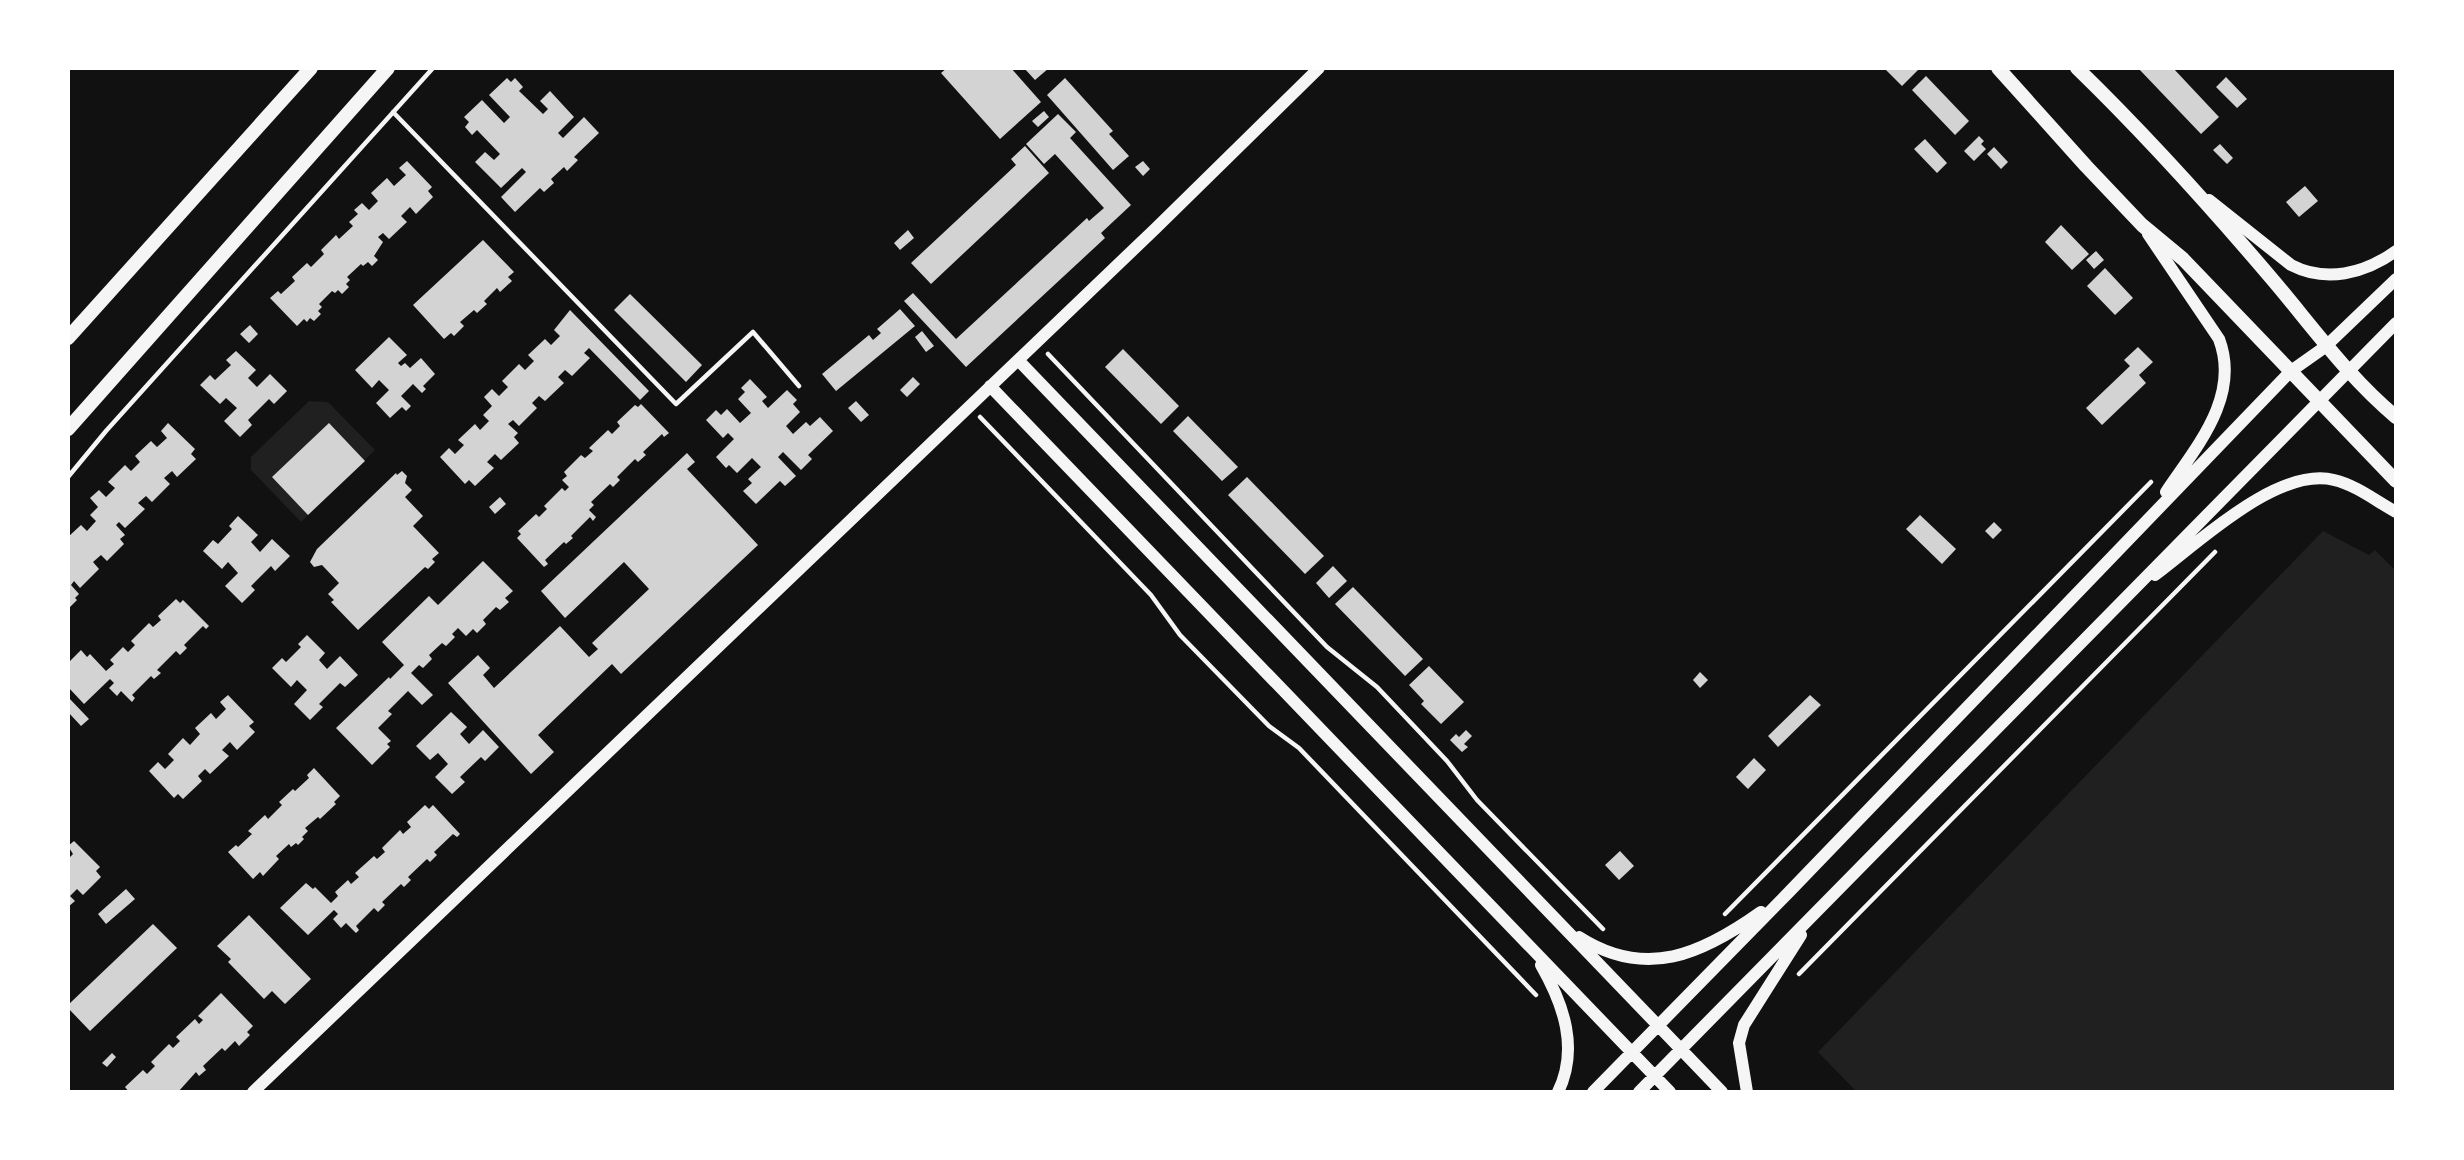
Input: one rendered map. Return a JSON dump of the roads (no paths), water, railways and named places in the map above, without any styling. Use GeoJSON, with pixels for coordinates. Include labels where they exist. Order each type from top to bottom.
{"type":"FeatureCollection","features":[{"type":"Feature","properties":{"kind":"main road"},"geometry":{"type":"LineString","coordinates":[[68,338],[311,68]]}},
{"type":"Feature","properties":{"kind":"main road"},"geometry":{"type":"LineString","coordinates":[[68,429],[388,68]]}},
{"type":"Feature","properties":{"kind":"main road"},"geometry":{"type":"LineString","coordinates":[[1998,68],[2142,225],[2183,259],[2396,481]]}},
{"type":"Feature","properties":{"kind":"main road"},"geometry":{"type":"LineString","coordinates":[[2077,68],[2195,189],[2288,298],[2325,347],[2396,418]]}},
{"type":"Feature","properties":{"kind":"street"},"geometry":{"type":"LineString","coordinates":[[253,1092],[970,407],[1319,68]]}},
{"type":"Feature","properties":{"kind":"street"},"geometry":{"type":"LineString","coordinates":[[2195,189],[2291,265],[2306,272],[2340,275],[2359,271],[2396,251]]}},
{"type":"Feature","properties":{"kind":"street"},"geometry":{"type":"LineString","coordinates":[[2142,225],[2219,339],[2226,371],[2223,396],[2213,420],[2150,517]]}},
{"type":"Feature","properties":{"kind":"street"},"geometry":{"type":"LineString","coordinates":[[1593,1092],[2291,371],[2325,347],[2396,279]]}},
{"type":"Feature","properties":{"kind":"street"},"geometry":{"type":"LineString","coordinates":[[1639,1092],[2318,399],[2396,323]]}},
{"type":"Feature","properties":{"kind":"street"},"geometry":{"type":"LineString","coordinates":[[1018,360],[1721,1092]]}},
{"type":"Feature","properties":{"kind":"street"},"geometry":{"type":"LineString","coordinates":[[990,386],[1670,1092]]}},
{"type":"Feature","properties":{"kind":"street"},"geometry":{"type":"LineString","coordinates":[[2119,603],[2250,504],[2288,484],[2309,479],[2333,480],[2354,488],[2396,512]]}},
{"type":"Feature","properties":{"kind":"street"},"geometry":{"type":"LineString","coordinates":[[1561,925],[1607,953],[1659,960],[1702,948],[1741,926],[1790,891]]}},
{"type":"Feature","properties":{"kind":"street"},"geometry":{"type":"LineString","coordinates":[[1746,1092],[1740,1043],[1744,1025],[1812,915]]}},
{"type":"Feature","properties":{"kind":"street"},"geometry":{"type":"LineString","coordinates":[[1532,950],[1549,978],[1567,1026],[1567,1068],[1558,1092]]}},
{"type":"Feature","properties":{"kind":"lane"},"geometry":{"type":"LineString","coordinates":[[68,477],[106,431],[433,68]]}},
{"type":"Feature","properties":{"kind":"lane"},"geometry":{"type":"LineString","coordinates":[[393,113],[676,404],[753,332],[799,386]]}}]}
